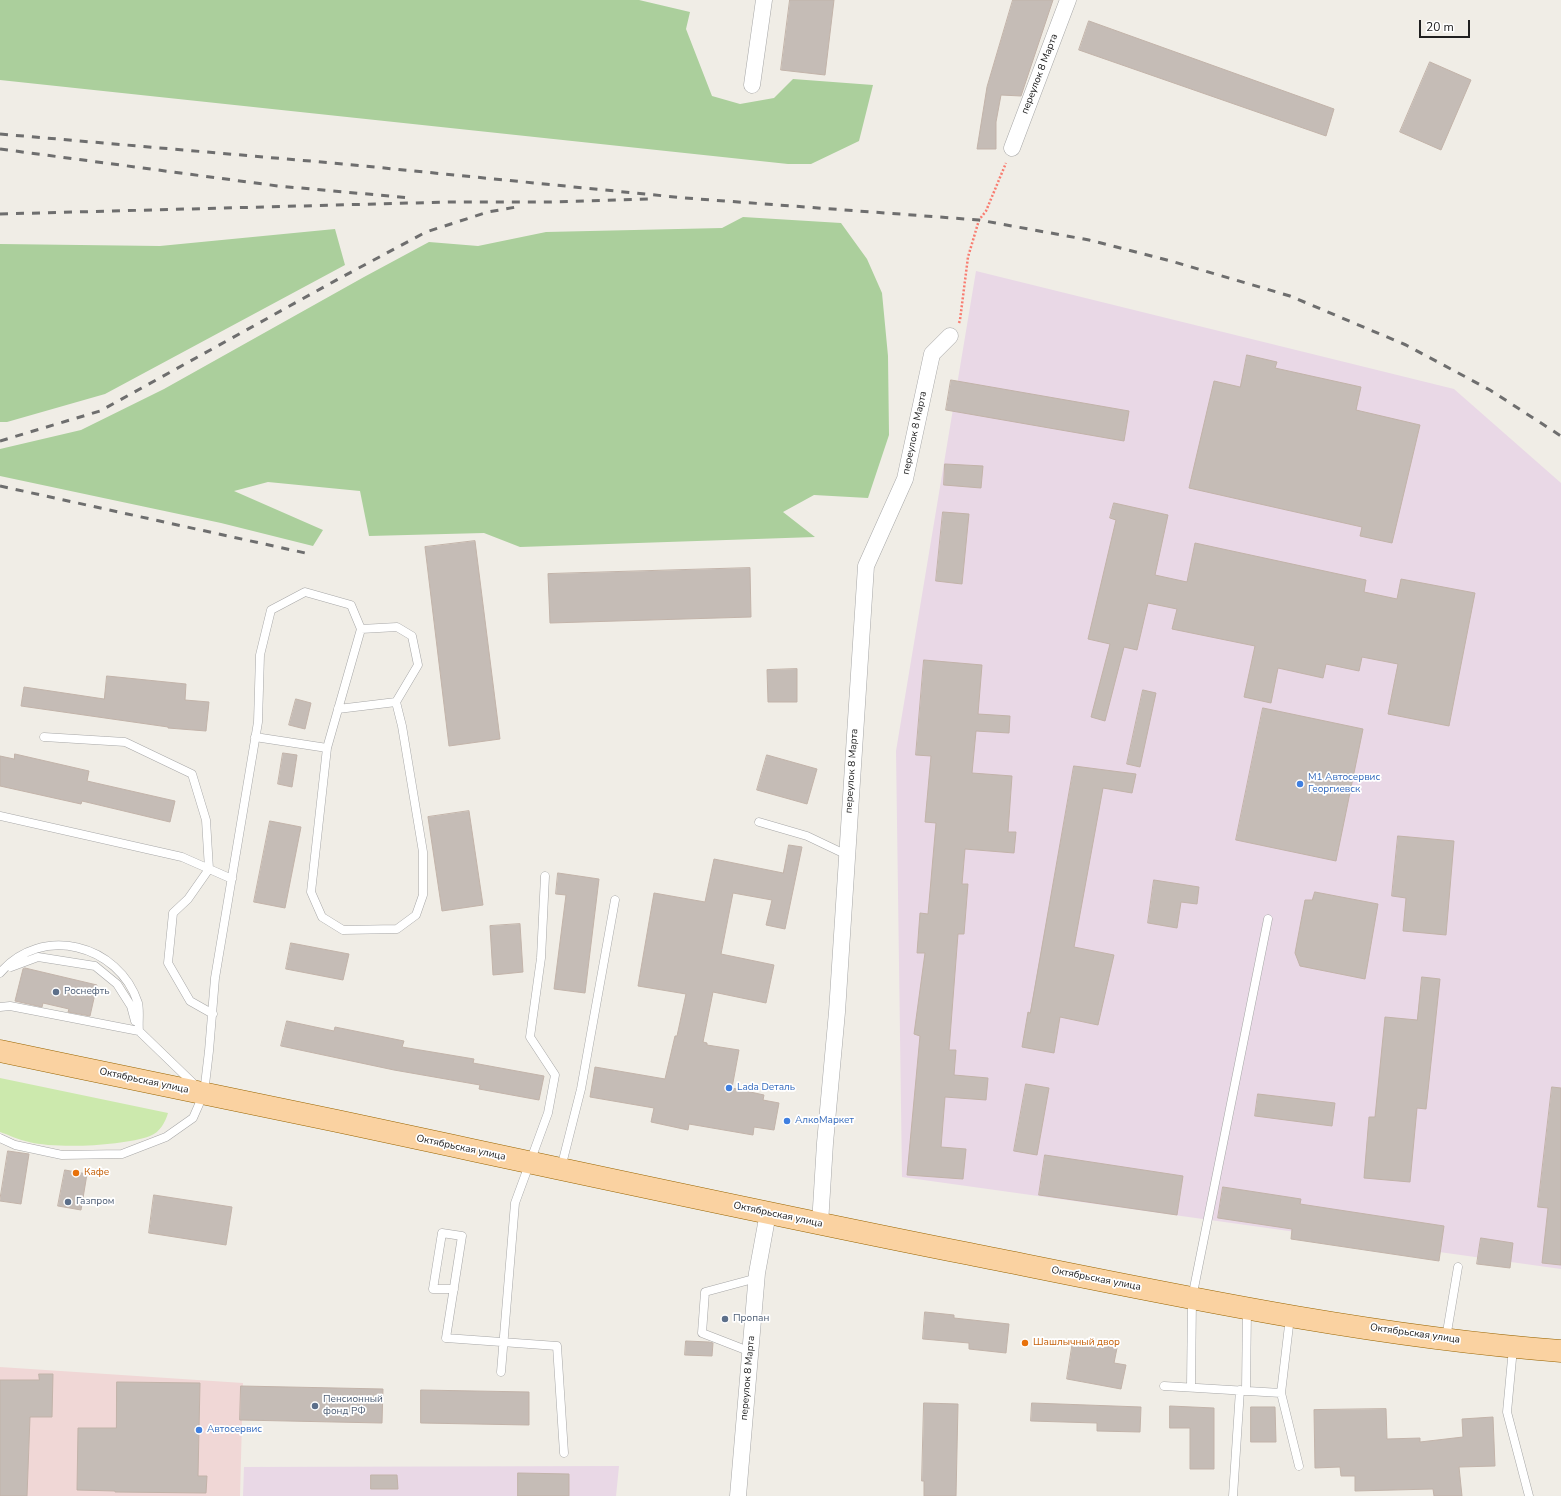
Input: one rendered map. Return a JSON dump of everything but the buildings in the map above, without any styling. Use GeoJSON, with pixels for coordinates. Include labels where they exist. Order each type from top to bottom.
{"type":"FeatureCollection","features":[{"type":"Feature","properties":{"kind":"main road","name":"Октябрьская улица"},"geometry":{"type":"LineString","coordinates":[[0,1052],[204,1093],[820,1224],[1192,1298],[1290,1316],[1446,1339],[1561,1351]]}},
{"type":"Feature","properties":{"kind":"street"},"geometry":{"type":"LineString","coordinates":[[752,85],[764,0]]}},
{"type":"Feature","properties":{"kind":"street","name":"переулок 8 Марта"},"geometry":{"type":"LineString","coordinates":[[1012,148],[1068,0]]}},
{"type":"Feature","properties":{"kind":"street","name":"переулок 8 Марта"},"geometry":{"type":"LineString","coordinates":[[820,1224],[825,1143],[837,1012],[866,566],[905,480],[932,354],[950,336]]}},
{"type":"Feature","properties":{"kind":"street","name":"переулок 8 Марта"},"geometry":{"type":"LineString","coordinates":[[738,1496],[757,1278],[768,1213]]}},
{"type":"Feature","properties":{"kind":"lane"},"geometry":{"type":"LineString","coordinates":[[0,1138],[15,1145],[62,1155],[122,1154],[166,1137],[193,1118],[204,1093],[216,978],[258,722],[260,655],[271,610],[305,592],[351,605],[361,629],[327,748],[311,892],[322,917],[343,930],[397,929],[416,915],[423,895],[423,852],[402,726],[396,702],[418,665],[412,636],[397,627],[361,629]]}},
{"type":"Feature","properties":{"kind":"lane"},"geometry":{"type":"LineString","coordinates":[[338,709],[396,702]]}},
{"type":"Feature","properties":{"kind":"lane"},"geometry":{"type":"LineString","coordinates":[[255,736],[327,748]]}},
{"type":"Feature","properties":{"kind":"lane"},"geometry":{"type":"LineString","coordinates":[[44,737],[125,742],[192,774],[206,820],[209,869],[188,899],[173,913],[168,963],[190,1001],[213,1014]]}},
{"type":"Feature","properties":{"kind":"lane"},"geometry":{"type":"LineString","coordinates":[[0,816],[182,858],[232,878]]}},
{"type":"Feature","properties":{"kind":"lane"},"geometry":{"type":"LineString","coordinates":[[759,822],[807,836],[847,855]]}},
{"type":"Feature","properties":{"kind":"lane"},"geometry":{"type":"LineString","coordinates":[[501,1372],[515,1203],[548,1113],[555,1075],[530,1038],[540,958],[545,876]]}},
{"type":"Feature","properties":{"kind":"lane"},"geometry":{"type":"LineString","coordinates":[[561,1169],[581,1089],[615,900]]}},
{"type":"Feature","properties":{"kind":"lane"},"geometry":{"type":"LineString","coordinates":[[1191,1387],[1192,1298],[1268,918]]}},
{"type":"Feature","properties":{"kind":"lane"},"geometry":{"type":"LineString","coordinates":[[1,971],[26,951],[53,944],[81,947],[106,959],[126,979],[138,1004],[139,1031]]}},
{"type":"Feature","properties":{"kind":"lane"},"geometry":{"type":"LineString","coordinates":[[1,971],[38,957],[95,966],[117,984],[131,1006],[139,1031],[204,1093]]}},
{"type":"Feature","properties":{"kind":"lane"},"geometry":{"type":"LineString","coordinates":[[0,1007],[10,1006],[139,1031]]}},
{"type":"Feature","properties":{"kind":"lane"},"geometry":{"type":"LineString","coordinates":[[454,1289],[433,1289],[442,1233],[462,1236],[454,1289],[446,1338],[557,1346],[564,1453]]}},
{"type":"Feature","properties":{"kind":"lane"},"geometry":{"type":"LineString","coordinates":[[1446,1339],[1458,1267]]}},
{"type":"Feature","properties":{"kind":"lane"},"geometry":{"type":"LineString","coordinates":[[751,1352],[702,1333],[705,1292],[757,1278]]}},
{"type":"Feature","properties":{"kind":"lane"},"geometry":{"type":"LineString","coordinates":[[1233,1496],[1243,1390],[1248,1308]]}},
{"type":"Feature","properties":{"kind":"lane"},"geometry":{"type":"LineString","coordinates":[[1290,1316],[1281,1393],[1299,1466]]}},
{"type":"Feature","properties":{"kind":"lane"},"geometry":{"type":"LineString","coordinates":[[1513,1347],[1507,1412],[1529,1496]]}},
{"type":"Feature","properties":{"kind":"lane"},"geometry":{"type":"LineString","coordinates":[[1164,1386],[1281,1393]]}},
{"type":"Feature","properties":{"kind":"path"},"geometry":{"type":"LineString","coordinates":[[950,336],[960,320],[968,257],[979,220],[986,211],[1012,148]]}},
{"type":"Feature","properties":{"kind":"shaded area"},"geometry":{"type":"Polygon","coordinates":[[[976,271],[1454,389],[1561,483],[1561,1269],[902,1177],[896,751],[976,271]]]}},
{"type":"Feature","properties":{"kind":"shaded area"},"geometry":{"type":"Polygon","coordinates":[[[0,1367],[243,1383],[240,1496],[0,1496],[0,1367]]]}},
{"type":"Feature","properties":{"kind":"shaded area"},"geometry":{"type":"Polygon","coordinates":[[[619,1466],[616,1496],[243,1496],[244,1467],[619,1466]]]}},
{"type":"Feature","properties":{"kind":"green space"},"geometry":{"type":"Polygon","coordinates":[[[0,0],[639,0],[690,12],[686,29],[712,96],[740,104],[774,98],[793,79],[873,85],[859,141],[811,164],[788,164],[0,80],[0,0]]]}},
{"type":"Feature","properties":{"kind":"green space"},"geometry":{"type":"Polygon","coordinates":[[[743,217],[841,223],[867,259],[882,293],[888,356],[889,435],[868,498],[814,495],[783,512],[815,537],[520,547],[484,533],[369,536],[360,491],[268,482],[234,491],[323,530],[313,546],[221,523],[0,476],[0,449],[81,430],[164,389],[429,242],[478,246],[546,232],[722,228],[743,217]]]}},
{"type":"Feature","properties":{"kind":"green space"},"geometry":{"type":"Polygon","coordinates":[[[335,229],[345,265],[105,394],[7,422],[0,422],[0,244],[160,246],[335,229]]]}},
{"type":"Feature","properties":{"kind":"green space"},"geometry":{"type":"Polygon","coordinates":[[[0,1078],[168,1113],[164,1124],[157,1132],[150,1136],[124,1142],[72,1146],[29,1142],[0,1132],[0,1078]]]}},
{"type":"Feature","properties":{"kind":"railway"},"geometry":{"type":"LineString","coordinates":[[0,134],[344,164],[685,198],[979,220],[1089,240],[1171,261],[1290,296],[1406,345],[1490,390],[1561,436]]}},
{"type":"Feature","properties":{"kind":"railway"},"geometry":{"type":"LineString","coordinates":[[0,149],[278,186],[411,198]]}},
{"type":"Feature","properties":{"kind":"railway"},"geometry":{"type":"LineString","coordinates":[[0,214],[450,202],[549,202],[649,199]]}},
{"type":"Feature","properties":{"kind":"railway"},"geometry":{"type":"LineString","coordinates":[[0,441],[100,411],[426,232],[488,212],[522,206]]}},
{"type":"Feature","properties":{"kind":"railway"},"geometry":{"type":"LineString","coordinates":[[0,486],[310,554]]}},
{"type":"Feature","properties":{"kind":"place","name":"М1 Автосервис Георгиевск"},"geometry":{"type":"Point","coordinates":[1300,784]}},
{"type":"Feature","properties":{"kind":"place","name":"Роснефть"},"geometry":{"type":"Point","coordinates":[56,992]}},
{"type":"Feature","properties":{"kind":"place","name":"Lada Dеталь"},"geometry":{"type":"Point","coordinates":[729,1088]}},
{"type":"Feature","properties":{"kind":"place","name":"АлкоМаркет"},"geometry":{"type":"Point","coordinates":[787,1121]}},
{"type":"Feature","properties":{"kind":"place","name":"Кафе"},"geometry":{"type":"Point","coordinates":[76,1173]}},
{"type":"Feature","properties":{"kind":"place","name":"Газпром"},"geometry":{"type":"Point","coordinates":[68,1202]}},
{"type":"Feature","properties":{"kind":"place","name":"Пропан"},"geometry":{"type":"Point","coordinates":[725,1319]}},
{"type":"Feature","properties":{"kind":"place","name":"Шашлычный двор"},"geometry":{"type":"Point","coordinates":[1025,1343]}},
{"type":"Feature","properties":{"kind":"place","name":"Пенсионный фонд РФ"},"geometry":{"type":"Point","coordinates":[315,1406]}},
{"type":"Feature","properties":{"kind":"place","name":"Автосервис"},"geometry":{"type":"Point","coordinates":[199,1430]}}]}
